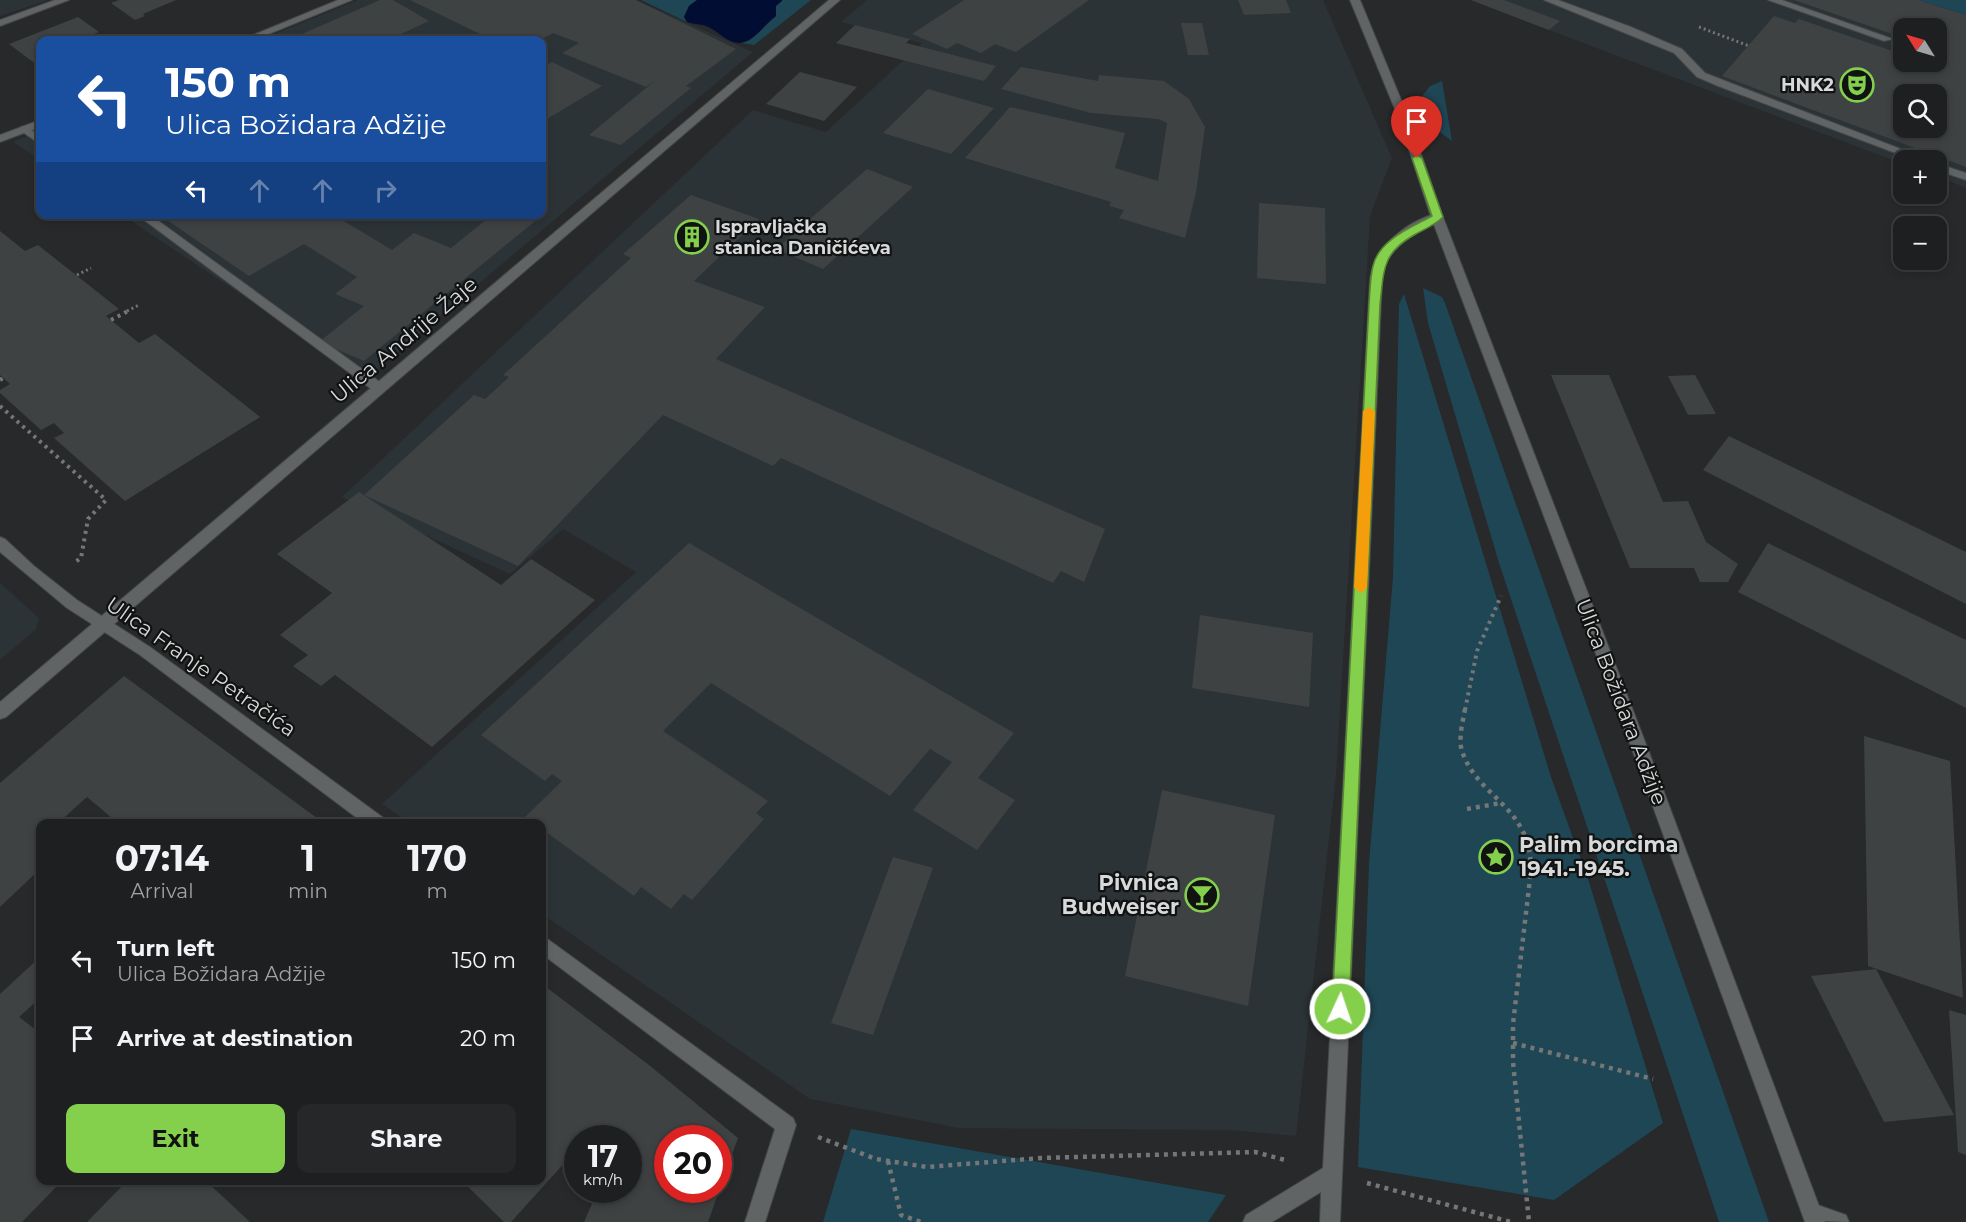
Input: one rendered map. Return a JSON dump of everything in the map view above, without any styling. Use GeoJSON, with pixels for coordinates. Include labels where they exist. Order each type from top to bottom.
{"type":"FeatureCollection","features":[{"type":"Feature","properties":{"kind":"street"},"geometry":{"type":"LineString","coordinates":[[0,23],[64,0]]}},
{"type":"Feature","properties":{"kind":"street"},"geometry":{"type":"LineString","coordinates":[[256,36],[347,0]]}},
{"type":"Feature","properties":{"kind":"street","name":"Ulica Andrije Žaje"},"geometry":{"type":"LineString","coordinates":[[0,712],[835,0]]}},
{"type":"Feature","properties":{"kind":"street","name":"Ulica Božidara Adžije"},"geometry":{"type":"LineString","coordinates":[[1355,0],[1404,119],[1437,217],[1645,764],[1814,1218]]}},
{"type":"Feature","properties":{"kind":"street"},"geometry":{"type":"LineString","coordinates":[[1549,0],[1628,29],[1678,51],[1701,75],[1897,150]]}},
{"type":"Feature","properties":{"kind":"street"},"geometry":{"type":"LineString","coordinates":[[1773,0],[1888,39]]}},
{"type":"Feature","properties":{"kind":"street"},"geometry":{"type":"LineString","coordinates":[[0,139],[36,125]]}},
{"type":"Feature","properties":{"kind":"street"},"geometry":{"type":"LineString","coordinates":[[25,129],[36,138]]}},
{"type":"Feature","properties":{"kind":"street"},"geometry":{"type":"LineString","coordinates":[[1947,170],[1966,177]]}},
{"type":"Feature","properties":{"kind":"street"},"geometry":{"type":"LineString","coordinates":[[1330,1222],[1374,304],[1379,264],[1388,249],[1399,239],[1437,217]]}},
{"type":"Feature","properties":{"kind":"street"},"geometry":{"type":"LineString","coordinates":[[148,219],[379,388]]}},
{"type":"Feature","properties":{"kind":"street","name":"Ulica Franje Petračića"},"geometry":{"type":"LineString","coordinates":[[0,543],[29,570],[102,624],[145,651],[372,819]]}},
{"type":"Feature","properties":{"kind":"street"},"geometry":{"type":"LineString","coordinates":[[546,947],[786,1125],[755,1222]]}},
{"type":"Feature","properties":{"kind":"street"},"geometry":{"type":"LineString","coordinates":[[1253,1222],[1332,1173]]}},
{"type":"Feature","properties":{"kind":"street"},"geometry":{"type":"LineString","coordinates":[[1814,1218],[1839,1222]]}},
{"type":"Feature","properties":{"kind":"path"},"geometry":{"type":"LineString","coordinates":[[77,275],[91,268]]}},
{"type":"Feature","properties":{"kind":"path"},"geometry":{"type":"LineString","coordinates":[[111,320],[139,305]]}},
{"type":"Feature","properties":{"kind":"path"},"geometry":{"type":"LineString","coordinates":[[0,406],[106,500],[88,519],[81,558],[70,567]]}},
{"type":"Feature","properties":{"kind":"path"},"geometry":{"type":"LineString","coordinates":[[1501,597],[1477,652],[1461,749],[1473,768],[1527,837],[1531,850],[1532,870],[1517,976],[1513,1043],[1529,1222]]}},
{"type":"Feature","properties":{"kind":"path"},"geometry":{"type":"LineString","coordinates":[[1467,809],[1501,803]]}},
{"type":"Feature","properties":{"kind":"path"},"geometry":{"type":"LineString","coordinates":[[1513,1043],[1653,1079]]}},
{"type":"Feature","properties":{"kind":"path"},"geometry":{"type":"LineString","coordinates":[[786,1125],[888,1161],[927,1167],[1041,1158],[1256,1152],[1511,1222]]}},
{"type":"Feature","properties":{"kind":"path"},"geometry":{"type":"LineString","coordinates":[[888,1161],[901,1215],[921,1222]]}},
{"type":"Feature","properties":{"kind":"shaded area"},"geometry":{"type":"Polygon","coordinates":[[[0,0],[48,0],[0,16],[0,0]]]}},
{"type":"Feature","properties":{"kind":"shaded area"},"geometry":{"type":"Polygon","coordinates":[[[358,0],[636,0],[753,52],[367,378],[128,219],[546,219],[546,36],[270,36],[358,0]]]}},
{"type":"Feature","properties":{"kind":"shaded area"},"geometry":{"type":"Polygon","coordinates":[[[641,0],[697,0],[689,6],[684,17],[687,22],[641,0]]]}},
{"type":"Feature","properties":{"kind":"shaded area"},"geometry":{"type":"Polygon","coordinates":[[[782,0],[811,0],[754,45],[742,43],[750,40],[776,16],[776,6],[782,0]]]}},
{"type":"Feature","properties":{"kind":"shaded area"},"geometry":{"type":"Polygon","coordinates":[[[867,0],[1323,0],[1392,158],[1370,216],[1336,776],[1296,1136],[1230,1130],[959,1128],[810,1099],[546,917],[546,819],[404,819],[382,804],[636,572],[563,529],[510,574],[342,497],[753,110],[826,132],[922,43],[841,22],[867,0]]]}},
{"type":"Feature","properties":{"kind":"shaded area"},"geometry":{"type":"Polygon","coordinates":[[[1470,0],[1918,0],[1966,15],[1966,188],[1947,180],[1947,150],[1893,150],[1893,160],[1470,0]]]}},
{"type":"Feature","properties":{"kind":"shaded area"},"geometry":{"type":"Polygon","coordinates":[[[1918,0],[1966,0],[1966,15],[1918,0]]]}},
{"type":"Feature","properties":{"kind":"shaded area"},"geometry":{"type":"Polygon","coordinates":[[[1442,81],[1452,141],[1430,125],[1421,98],[1430,86],[1442,81]]]}},
{"type":"Feature","properties":{"kind":"shaded area"},"geometry":{"type":"Polygon","coordinates":[[[36,132],[36,157],[13,142],[36,132]]]}},
{"type":"Feature","properties":{"kind":"shaded area"},"geometry":{"type":"Polygon","coordinates":[[[1423,288],[1442,297],[1445,303],[1769,1222],[1719,1222],[1499,563],[1428,323],[1423,288]]]}},
{"type":"Feature","properties":{"kind":"shaded area"},"geometry":{"type":"Polygon","coordinates":[[[1404,294],[1551,777],[1589,882],[1663,1123],[1554,1200],[1358,1167],[1369,863],[1393,577],[1399,304],[1404,294]]]}},
{"type":"Feature","properties":{"kind":"shaded area"},"geometry":{"type":"Polygon","coordinates":[[[0,583],[39,618],[36,629],[0,660],[0,583]]]}},
{"type":"Feature","properties":{"kind":"shaded area"},"geometry":{"type":"Polygon","coordinates":[[[851,1129],[1226,1195],[1208,1222],[823,1222],[851,1129]]]}},
{"type":"Feature","properties":{"kind":"water"},"geometry":{"type":"Polygon","coordinates":[[[697,0],[782,1],[776,6],[776,16],[752,38],[739,43],[727,40],[706,26],[687,22],[684,17],[689,6],[697,0]]]}},
{"type":"Feature","properties":{"kind":"building"},"geometry":{"type":"Polygon","coordinates":[[[119,0],[176,0],[143,14],[145,16],[135,20],[111,3],[119,0]]]}},
{"type":"Feature","properties":{"kind":"building"},"geometry":{"type":"Polygon","coordinates":[[[380,0],[393,0],[429,21],[397,36],[297,36],[380,0]]]}},
{"type":"Feature","properties":{"kind":"building"},"geometry":{"type":"Polygon","coordinates":[[[410,0],[636,0],[736,49],[686,86],[691,88],[621,145],[589,135],[657,79],[646,87],[562,53],[579,43],[553,33],[546,37],[480,36],[482,35],[410,0]]]}},
{"type":"Feature","properties":{"kind":"building"},"geometry":{"type":"Polygon","coordinates":[[[964,0],[1089,0],[1016,52],[995,44],[981,53],[957,43],[947,49],[912,34],[964,0]]]}},
{"type":"Feature","properties":{"kind":"building"},"geometry":{"type":"Polygon","coordinates":[[[1238,0],[1286,0],[1291,13],[1244,15],[1238,0]]]}},
{"type":"Feature","properties":{"kind":"building"},"geometry":{"type":"Polygon","coordinates":[[[1471,0],[1504,0],[1560,21],[1549,30],[1471,0]]]}},
{"type":"Feature","properties":{"kind":"building","name":"HNK2"},"geometry":{"type":"Polygon","coordinates":[[[1794,0],[1918,0],[1966,15],[1966,167],[1947,160],[1947,150],[1920,150],[1722,76],[1774,16],[1795,23],[1799,19],[1893,51],[1893,72],[1947,72],[1947,18],[1893,18],[1893,34],[1794,0]]]}},
{"type":"Feature","properties":{"kind":"building"},"geometry":{"type":"Polygon","coordinates":[[[78,17],[99,32],[88,36],[36,36],[36,61],[33,62],[9,44],[78,17]]]}},
{"type":"Feature","properties":{"kind":"building"},"geometry":{"type":"Polygon","coordinates":[[[1181,23],[1202,23],[1209,55],[1188,55],[1181,23]]]}},
{"type":"Feature","properties":{"kind":"building"},"geometry":{"type":"Polygon","coordinates":[[[855,25],[910,39],[906,43],[996,66],[984,81],[836,43],[855,25]]]}},
{"type":"Feature","properties":{"kind":"building"},"geometry":{"type":"Polygon","coordinates":[[[552,62],[602,86],[546,120],[546,66],[552,62]]]}},
{"type":"Feature","properties":{"kind":"building"},"geometry":{"type":"Polygon","coordinates":[[[1021,67],[1098,81],[1099,75],[1164,81],[1189,99],[1205,127],[1196,192],[1185,238],[1119,218],[1124,210],[1109,206],[1111,202],[965,158],[1010,107],[1125,133],[1115,168],[1158,181],[1167,123],[1158,119],[1091,113],[1001,89],[1021,67]]]}},
{"type":"Feature","properties":{"kind":"building"},"geometry":{"type":"Polygon","coordinates":[[[800,72],[857,87],[824,121],[766,104],[800,72]]]}},
{"type":"Feature","properties":{"kind":"building"},"geometry":{"type":"Polygon","coordinates":[[[928,89],[994,108],[951,154],[883,133],[928,89]]]}},
{"type":"Feature","properties":{"kind":"building"},"geometry":{"type":"Polygon","coordinates":[[[867,169],[913,187],[823,269],[776,249],[867,169]]]}},
{"type":"Feature","properties":{"kind":"building"},"geometry":{"type":"Polygon","coordinates":[[[691,195],[759,219],[694,281],[765,307],[716,359],[1105,529],[1084,582],[1061,571],[1053,583],[781,458],[773,466],[663,415],[518,566],[364,495],[474,395],[485,399],[509,377],[503,375],[631,258],[623,254],[691,195]]]}},
{"type":"Feature","properties":{"kind":"building"},"geometry":{"type":"Polygon","coordinates":[[[1259,203],[1325,208],[1326,284],[1257,278],[1259,203]]]}},
{"type":"Feature","properties":{"kind":"building"},"geometry":{"type":"Polygon","coordinates":[[[165,219],[347,219],[344,221],[392,250],[414,233],[451,248],[487,219],[538,219],[364,361],[319,342],[364,306],[335,294],[357,277],[304,244],[249,276],[165,219]]]}},
{"type":"Feature","properties":{"kind":"building"},"geometry":{"type":"Polygon","coordinates":[[[0,231],[25,251],[38,245],[119,309],[106,316],[139,343],[155,334],[260,417],[125,501],[54,438],[64,433],[54,423],[41,430],[0,393],[0,390],[10,384],[0,375],[0,231]]]}},
{"type":"Feature","properties":{"kind":"building"},"geometry":{"type":"Polygon","coordinates":[[[1551,375],[1609,375],[1663,502],[1688,501],[1706,542],[1738,564],[1728,582],[1700,582],[1694,568],[1630,568],[1551,375]]]}},
{"type":"Feature","properties":{"kind":"building"},"geometry":{"type":"Polygon","coordinates":[[[1695,375],[1716,414],[1688,415],[1668,376],[1695,375]]]}},
{"type":"Feature","properties":{"kind":"building"},"geometry":{"type":"Polygon","coordinates":[[[1729,436],[1966,552],[1966,604],[1703,470],[1729,436]]]}},
{"type":"Feature","properties":{"kind":"building"},"geometry":{"type":"Polygon","coordinates":[[[359,492],[501,585],[531,559],[595,600],[432,747],[335,675],[321,686],[293,666],[308,655],[280,635],[332,593],[277,554],[359,492]]]}},
{"type":"Feature","properties":{"kind":"building"},"geometry":{"type":"Polygon","coordinates":[[[689,543],[1014,733],[978,778],[1015,800],[977,850],[913,810],[952,762],[930,749],[890,796],[711,683],[663,731],[768,801],[756,813],[764,819],[692,900],[684,894],[671,909],[641,887],[634,896],[546,832],[546,819],[525,817],[562,781],[552,774],[545,781],[481,735],[689,543]]]}},
{"type":"Feature","properties":{"kind":"building"},"geometry":{"type":"Polygon","coordinates":[[[1768,543],[1966,640],[1966,708],[1738,592],[1768,543]]]}},
{"type":"Feature","properties":{"kind":"building"},"geometry":{"type":"Polygon","coordinates":[[[1200,615],[1313,633],[1309,707],[1192,688],[1200,615]]]}},
{"type":"Feature","properties":{"kind":"building"},"geometry":{"type":"Polygon","coordinates":[[[124,676],[318,819],[113,819],[87,797],[63,819],[36,819],[36,873],[0,907],[0,783],[124,676]]]}},
{"type":"Feature","properties":{"kind":"building"},"geometry":{"type":"Polygon","coordinates":[[[1864,736],[1950,761],[1963,998],[1868,966],[1864,736]]]}},
{"type":"Feature","properties":{"kind":"building","name":"Pivnica Budweiser"},"geometry":{"type":"Polygon","coordinates":[[[1162,790],[1275,815],[1248,1006],[1125,976],[1162,790]]]}},
{"type":"Feature","properties":{"kind":"building"},"geometry":{"type":"Polygon","coordinates":[[[893,857],[933,868],[873,1035],[831,1023],[893,857]]]}},
{"type":"Feature","properties":{"kind":"building"},"geometry":{"type":"Polygon","coordinates":[[[36,961],[36,1002],[19,1017],[36,1030],[36,1185],[58,1185],[22,1222],[0,1222],[0,994],[36,961]]]}},
{"type":"Feature","properties":{"kind":"building"},"geometry":{"type":"Polygon","coordinates":[[[1876,969],[1954,1115],[1884,1122],[1811,976],[1876,969]]]}},
{"type":"Feature","properties":{"kind":"building"},"geometry":{"type":"Polygon","coordinates":[[[546,987],[649,1065],[722,1125],[654,1125],[654,1203],[715,1203],[708,1222],[584,1222],[592,1203],[642,1203],[642,1125],[564,1125],[564,1163],[546,1183],[546,987]]]}},
{"type":"Feature","properties":{"kind":"building"},"geometry":{"type":"Polygon","coordinates":[[[1949,1010],[1966,1015],[1966,1155],[1958,1152],[1949,1010]]]}},
{"type":"Feature","properties":{"kind":"building"},"geometry":{"type":"Polygon","coordinates":[[[732,1133],[738,1138],[732,1155],[732,1133]]]}},
{"type":"Feature","properties":{"kind":"building"},"geometry":{"type":"Polygon","coordinates":[[[123,1185],[210,1185],[250,1222],[87,1222],[123,1185]]]}},
{"type":"Feature","properties":{"kind":"building"},"geometry":{"type":"Polygon","coordinates":[[[466,1185],[544,1185],[511,1222],[504,1222],[466,1185]]]}},
{"type":"Feature","properties":{"kind":"slow traffic"},"geometry":{"type":"LineString","coordinates":[[1361,588],[1369,411]]}},
{"type":"Feature","properties":{"kind":"place","name":"HNK2"},"geometry":{"type":"Point","coordinates":[1857,85]}},
{"type":"Feature","properties":{"kind":"place","name":"Ispravljačka stanica Daničićeva"},"geometry":{"type":"Point","coordinates":[692,237]}},
{"type":"Feature","properties":{"kind":"place","name":"Palim borcima 1941.-1945."},"geometry":{"type":"Point","coordinates":[1496,857]}},
{"type":"Feature","properties":{"kind":"place","name":"Pivnica Budweiser"},"geometry":{"type":"Point","coordinates":[1202,895]}},
{"type":"Feature","properties":{"kind":"route"},"geometry":{"type":"LineString","coordinates":[[1340,1009],[1374,304],[1379,264],[1388,249],[1399,239],[1437,217],[1417,158]]}}]}
